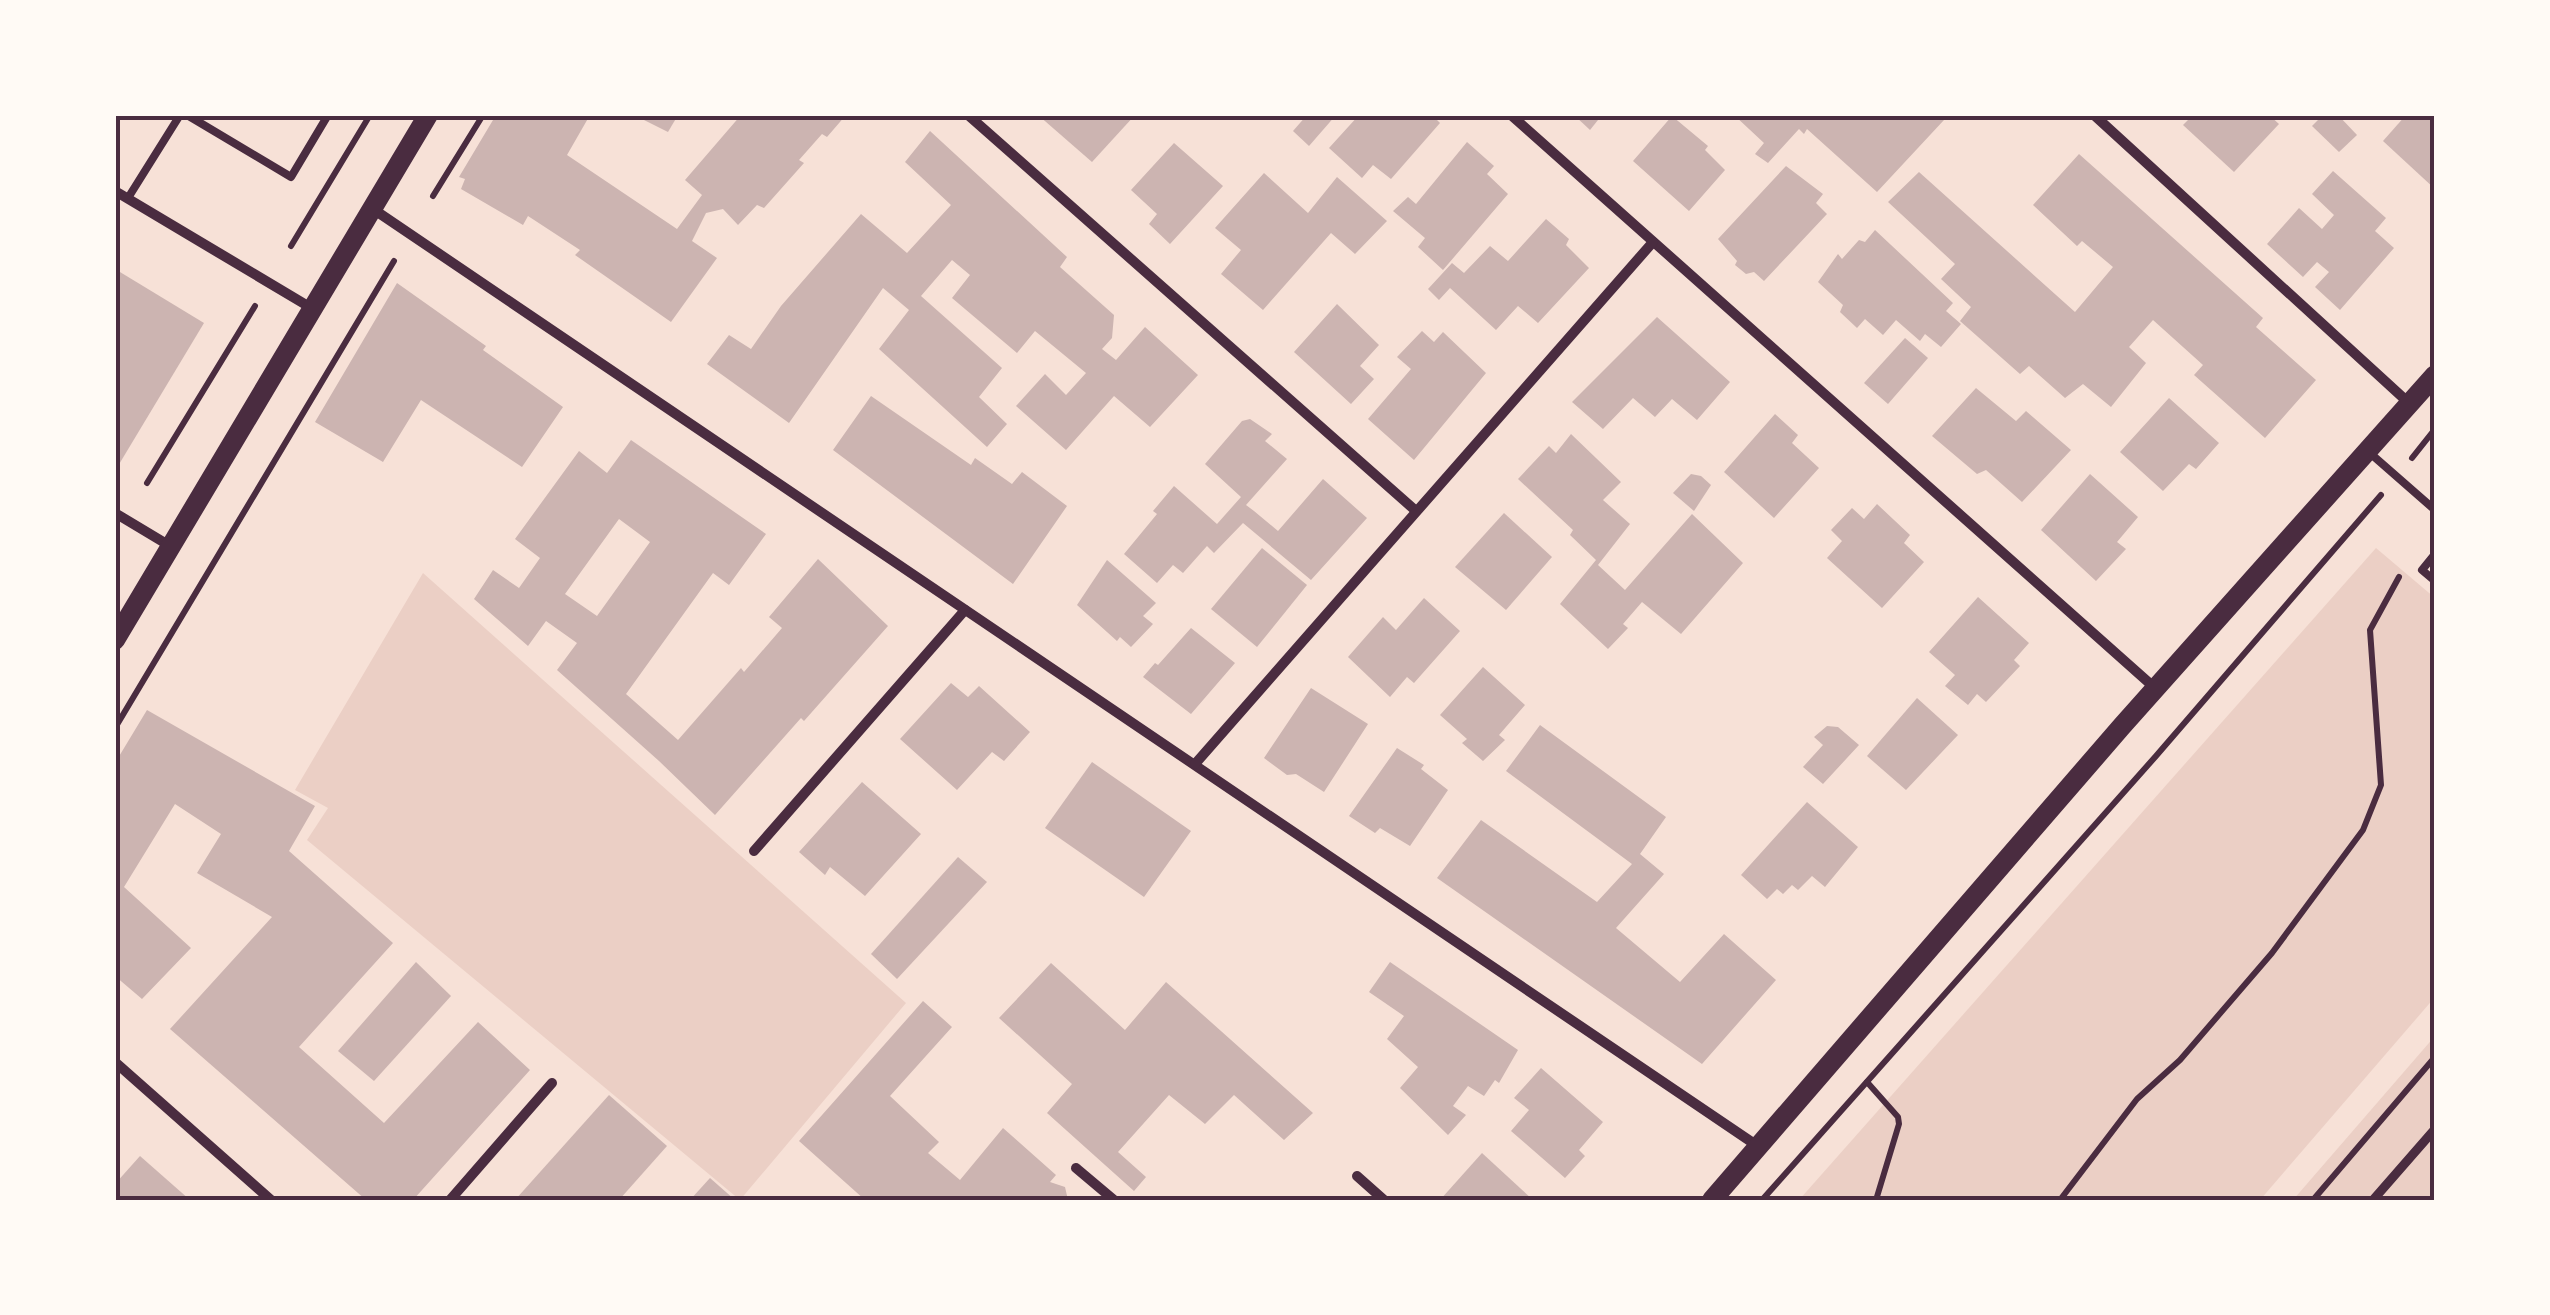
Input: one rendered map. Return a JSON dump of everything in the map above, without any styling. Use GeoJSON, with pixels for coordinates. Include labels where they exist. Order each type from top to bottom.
{"type":"FeatureCollection","features":[{"type":"Feature","properties":{"kind":"main road"},"geometry":{"type":"LineString","coordinates":[[115,640],[428,115]]}},
{"type":"Feature","properties":{"kind":"main road"},"geometry":{"type":"LineString","coordinates":[[1712,1200],[2435,375]]}},
{"type":"Feature","properties":{"kind":"street"},"geometry":{"type":"LineString","coordinates":[[968,115],[1416,511]]}},
{"type":"Feature","properties":{"kind":"street"},"geometry":{"type":"LineString","coordinates":[[1511,115],[2156,690]]}},
{"type":"Feature","properties":{"kind":"street"},"geometry":{"type":"LineString","coordinates":[[2094,115],[2410,404]]}},
{"type":"Feature","properties":{"kind":"street"},"geometry":{"type":"LineString","coordinates":[[115,190],[313,309]]}},
{"type":"Feature","properties":{"kind":"street"},"geometry":{"type":"LineString","coordinates":[[372,209],[1760,1147]]}},
{"type":"Feature","properties":{"kind":"street"},"geometry":{"type":"LineString","coordinates":[[1195,764],[1654,242]]}},
{"type":"Feature","properties":{"kind":"street"},"geometry":{"type":"LineString","coordinates":[[115,512],[171,546]]}},
{"type":"Feature","properties":{"kind":"street"},"geometry":{"type":"LineString","coordinates":[[754,851],[965,610]]}},
{"type":"Feature","properties":{"kind":"street"},"geometry":{"type":"LineString","coordinates":[[115,1062],[271,1200]]}},
{"type":"Feature","properties":{"kind":"street"},"geometry":{"type":"LineString","coordinates":[[450,1200],[552,1083]]}},
{"type":"Feature","properties":{"kind":"street"},"geometry":{"type":"LineString","coordinates":[[2373,1200],[2435,1129]]}},
{"type":"Feature","properties":{"kind":"street"},"geometry":{"type":"LineString","coordinates":[[1076,1168],[1114,1200]]}},
{"type":"Feature","properties":{"kind":"street"},"geometry":{"type":"LineString","coordinates":[[1357,1176],[1384,1200]]}},
{"type":"Feature","properties":{"kind":"lane"},"geometry":{"type":"LineString","coordinates":[[128,198],[183,115],[291,177],[328,115]]}},
{"type":"Feature","properties":{"kind":"lane"},"geometry":{"type":"LineString","coordinates":[[2368,452],[2435,510]]}},
{"type":"Feature","properties":{"kind":"lane"},"geometry":{"type":"LineString","coordinates":[[2435,554],[2422,570],[2435,582]]}},
{"type":"Feature","properties":{"kind":"path"},"geometry":{"type":"LineString","coordinates":[[291,246],[370,115]]}},
{"type":"Feature","properties":{"kind":"path"},"geometry":{"type":"LineString","coordinates":[[433,196],[483,115]]}},
{"type":"Feature","properties":{"kind":"path"},"geometry":{"type":"LineString","coordinates":[[115,728],[394,261]]}},
{"type":"Feature","properties":{"kind":"path"},"geometry":{"type":"LineString","coordinates":[[147,484],[255,306]]}},
{"type":"Feature","properties":{"kind":"path"},"geometry":{"type":"LineString","coordinates":[[1762,1200],[2156,756],[2435,428]]}},
{"type":"Feature","properties":{"kind":"path"},"geometry":{"type":"LineString","coordinates":[[2060,1200],[2136,1099],[2180,1060],[2272,953],[2363,830],[2381,785],[2370,630],[2403,571],[2422,570]]}},
{"type":"Feature","properties":{"kind":"path"},"geometry":{"type":"LineString","coordinates":[[2313,1200],[2435,1057]]}},
{"type":"Feature","properties":{"kind":"path"},"geometry":{"type":"LineString","coordinates":[[1867,1081],[1898,1117],[1899,1124],[1876,1200]]}},
{"type":"Feature","properties":{"kind":"shaded area"},"geometry":{"type":"Polygon","coordinates":[[[2376,548],[2435,598],[2435,997],[2260,1200],[1799,1200],[2376,548]]]}},
{"type":"Feature","properties":{"kind":"shaded area"},"geometry":{"type":"Polygon","coordinates":[[[423,573],[906,1003],[740,1200],[307,840],[328,808],[295,790],[423,573]]]}},
{"type":"Feature","properties":{"kind":"shaded area"},"geometry":{"type":"Polygon","coordinates":[[[2435,1036],[2435,1200],[2293,1200],[2435,1036]]]}},
{"type":"Feature","properties":{"kind":"building"},"geometry":{"type":"Polygon","coordinates":[[[496,115],[590,115],[567,155],[677,229],[702,195],[685,180],[741,115],[846,115],[799,160],[804,163],[764,208],[757,205],[738,225],[723,209],[706,213],[692,241],[717,258],[671,322],[575,255],[580,250],[528,216],[523,225],[461,189],[465,179],[459,177],[496,115]]]}},
{"type":"Feature","properties":{"kind":"building"},"geometry":{"type":"Polygon","coordinates":[[[634,115],[678,115],[668,132],[634,115]]]}},
{"type":"Feature","properties":{"kind":"building"},"geometry":{"type":"Polygon","coordinates":[[[1038,115],[1135,115],[1092,162],[1038,115]]]}},
{"type":"Feature","properties":{"kind":"building"},"geometry":{"type":"Polygon","coordinates":[[[1307,115],[1336,115],[1309,146],[1293,131],[1307,115]]]}},
{"type":"Feature","properties":{"kind":"building"},"geometry":{"type":"Polygon","coordinates":[[[1359,115],[1432,115],[1440,123],[1391,179],[1373,165],[1362,178],[1329,148],[1359,115]]]}},
{"type":"Feature","properties":{"kind":"building"},"geometry":{"type":"Polygon","coordinates":[[[1574,115],[1602,115],[1590,130],[1574,115]]]}},
{"type":"Feature","properties":{"kind":"building"},"geometry":{"type":"Polygon","coordinates":[[[1734,115],[1939,115],[1944,120],[1877,192],[1807,129],[1804,134],[1799,129],[1768,163],[1755,154],[1764,143],[1734,115]]]}},
{"type":"Feature","properties":{"kind":"building"},"geometry":{"type":"Polygon","coordinates":[[[2193,115],[2269,115],[2279,124],[2234,172],[2183,125],[2193,115]]]}},
{"type":"Feature","properties":{"kind":"building"},"geometry":{"type":"Polygon","coordinates":[[[2323,115],[2338,115],[2357,135],[2339,152],[2312,126],[2323,115]]]}},
{"type":"Feature","properties":{"kind":"building"},"geometry":{"type":"Polygon","coordinates":[[[2406,115],[2435,115],[2435,189],[2383,141],[2406,115]]]}},
{"type":"Feature","properties":{"kind":"building"},"geometry":{"type":"Polygon","coordinates":[[[1672,116],[1708,146],[1705,150],[1725,170],[1689,211],[1633,161],[1672,116]]]}},
{"type":"Feature","properties":{"kind":"building"},"geometry":{"type":"Polygon","coordinates":[[[930,131],[1067,257],[1060,267],[1114,315],[1112,338],[1102,349],[1116,360],[1145,327],[1198,375],[1150,427],[1114,396],[1066,450],[1016,406],[1045,374],[1066,395],[1086,373],[1035,331],[1017,353],[952,298],[970,275],[952,260],[921,296],[1002,368],[979,397],[1007,424],[987,447],[879,349],[909,310],[883,288],[789,423],[707,364],[729,335],[751,349],[781,306],[861,214],[907,253],[951,205],[905,162],[930,131]]]}},
{"type":"Feature","properties":{"kind":"building"},"geometry":{"type":"Polygon","coordinates":[[[1467,142],[1494,166],[1487,174],[1508,194],[1443,270],[1418,247],[1425,238],[1393,211],[1408,197],[1416,204],[1467,142]]]}},
{"type":"Feature","properties":{"kind":"building"},"geometry":{"type":"Polygon","coordinates":[[[1174,143],[1223,186],[1170,244],[1149,224],[1157,214],[1131,190],[1174,143]]]}},
{"type":"Feature","properties":{"kind":"building"},"geometry":{"type":"Polygon","coordinates":[[[2079,154],[2263,318],[2256,327],[2316,380],[2265,438],[2194,375],[2203,365],[2153,320],[2129,347],[2146,363],[2111,407],[2083,384],[2065,398],[2029,366],[2020,374],[1960,321],[1971,307],[1941,279],[1955,264],[1888,202],[1919,172],[2075,312],[2113,267],[2082,241],[2077,246],[2033,205],[2079,154]]]}},
{"type":"Feature","properties":{"kind":"building"},"geometry":{"type":"Polygon","coordinates":[[[1786,166],[1823,194],[1816,203],[1827,214],[1764,281],[1754,272],[1746,274],[1735,265],[1737,261],[1718,239],[1786,166]]]}},
{"type":"Feature","properties":{"kind":"building"},"geometry":{"type":"Polygon","coordinates":[[[2333,171],[2386,218],[2375,231],[2394,248],[2340,310],[2315,287],[2329,272],[2317,262],[2303,277],[2267,244],[2299,208],[2322,229],[2334,215],[2312,194],[2333,171]]]}},
{"type":"Feature","properties":{"kind":"building"},"geometry":{"type":"Polygon","coordinates":[[[1264,173],[1308,213],[1337,177],[1387,221],[1355,254],[1331,233],[1263,310],[1221,274],[1241,250],[1215,228],[1264,173]]]}},
{"type":"Feature","properties":{"kind":"building"},"geometry":{"type":"Polygon","coordinates":[[[1546,219],[1569,239],[1566,245],[1589,268],[1538,323],[1518,306],[1496,330],[1450,288],[1439,300],[1428,289],[1452,263],[1464,273],[1490,246],[1508,261],[1546,219]]]}},
{"type":"Feature","properties":{"kind":"building"},"geometry":{"type":"Polygon","coordinates":[[[1875,230],[1953,303],[1946,311],[1961,324],[1941,347],[1925,334],[1920,341],[1896,320],[1883,335],[1865,319],[1857,328],[1840,312],[1843,305],[1818,282],[1838,254],[1842,259],[1859,240],[1865,242],[1875,230]]]}},
{"type":"Feature","properties":{"kind":"building"},"geometry":{"type":"Polygon","coordinates":[[[115,269],[204,323],[115,471],[115,269]]]}},
{"type":"Feature","properties":{"kind":"building"},"geometry":{"type":"Polygon","coordinates":[[[397,283],[563,407],[522,467],[421,400],[383,462],[315,422],[397,283]]]}},
{"type":"Feature","properties":{"kind":"building"},"geometry":{"type":"Polygon","coordinates":[[[1337,304],[1379,345],[1360,366],[1374,379],[1351,404],[1294,352],[1337,304]]]}},
{"type":"Feature","properties":{"kind":"building"},"geometry":{"type":"Polygon","coordinates":[[[1657,317],[1730,382],[1697,420],[1672,399],[1655,417],[1633,398],[1603,429],[1572,402],[1657,317]]]}},
{"type":"Feature","properties":{"kind":"building"},"geometry":{"type":"Polygon","coordinates":[[[1422,331],[1434,342],[1443,332],[1486,373],[1414,460],[1368,419],[1411,369],[1397,357],[1422,331]]]}},
{"type":"Feature","properties":{"kind":"building"},"geometry":{"type":"Polygon","coordinates":[[[1905,338],[1928,358],[1888,404],[1864,383],[1905,338]]]}},
{"type":"Feature","properties":{"kind":"building"},"geometry":{"type":"Polygon","coordinates":[[[1976,388],[2016,421],[2026,411],[2071,450],[2022,502],[1986,470],[1977,474],[1932,436],[1976,388]]]}},
{"type":"Feature","properties":{"kind":"building"},"geometry":{"type":"Polygon","coordinates":[[[871,396],[971,465],[975,458],[1012,484],[1022,472],[1067,506],[1013,584],[833,450],[871,396]]]}},
{"type":"Feature","properties":{"kind":"building"},"geometry":{"type":"Polygon","coordinates":[[[2169,398],[2219,443],[2196,469],[2189,464],[2163,491],[2120,452],[2169,398]]]}},
{"type":"Feature","properties":{"kind":"building"},"geometry":{"type":"Polygon","coordinates":[[[1775,414],[1798,435],[1792,443],[1819,468],[1774,518],[1724,472],[1775,414]]]}},
{"type":"Feature","properties":{"kind":"building"},"geometry":{"type":"Polygon","coordinates":[[[1250,419],[1272,434],[1265,441],[1287,459],[1246,505],[1278,531],[1323,479],[1367,518],[1311,580],[1243,523],[1214,553],[1207,546],[1183,573],[1173,565],[1157,583],[1124,554],[1174,486],[1217,524],[1241,497],[1205,464],[1242,421],[1250,419]]]}},
{"type":"Feature","properties":{"kind":"building"},"geometry":{"type":"Polygon","coordinates":[[[1571,434],[1621,482],[1603,500],[1630,524],[1598,565],[1625,590],[1692,514],[1743,563],[1681,634],[1642,602],[1623,624],[1628,628],[1608,649],[1560,604],[1596,560],[1570,535],[1573,530],[1518,479],[1549,446],[1556,453],[1571,434]]]}},
{"type":"Feature","properties":{"kind":"building"},"geometry":{"type":"Polygon","coordinates":[[[631,440],[766,534],[729,585],[713,573],[626,694],[678,740],[782,628],[769,617],[818,559],[888,626],[715,815],[557,670],[577,643],[546,621],[528,646],[474,599],[493,570],[519,588],[540,558],[515,539],[579,451],[607,473],[631,440]],[[619,519],[565,594],[597,616],[650,542],[619,519]]]}},
{"type":"Feature","properties":{"kind":"building"},"geometry":{"type":"Polygon","coordinates":[[[1691,474],[1701,476],[1711,485],[1694,511],[1673,493],[1691,474]]]}},
{"type":"Feature","properties":{"kind":"building"},"geometry":{"type":"Polygon","coordinates":[[[2090,474],[2138,517],[2117,542],[2126,549],[2096,581],[2041,530],[2090,474]]]}},
{"type":"Feature","properties":{"kind":"building"},"geometry":{"type":"Polygon","coordinates":[[[1877,504],[1910,535],[1904,543],[1924,562],[1882,608],[1827,558],[1842,541],[1831,530],[1852,508],[1864,519],[1877,504]]]}},
{"type":"Feature","properties":{"kind":"building"},"geometry":{"type":"Polygon","coordinates":[[[1504,513],[1552,557],[1506,610],[1455,567],[1504,513]]]}},
{"type":"Feature","properties":{"kind":"building"},"geometry":{"type":"Polygon","coordinates":[[[1262,548],[1307,585],[1257,647],[1211,609],[1262,548]]]}},
{"type":"Feature","properties":{"kind":"building"},"geometry":{"type":"Polygon","coordinates":[[[1107,560],[1156,603],[1143,616],[1153,624],[1131,647],[1120,637],[1117,641],[1077,605],[1107,560]]]}},
{"type":"Feature","properties":{"kind":"building"},"geometry":{"type":"Polygon","coordinates":[[[1978,597],[2029,643],[2014,660],[2020,666],[1986,702],[1977,694],[1968,705],[1945,686],[1955,675],[1929,652],[1978,597]]]}},
{"type":"Feature","properties":{"kind":"building"},"geometry":{"type":"Polygon","coordinates":[[[1424,598],[1460,631],[1414,683],[1407,677],[1390,697],[1348,657],[1383,617],[1396,630],[1424,598]]]}},
{"type":"Feature","properties":{"kind":"building"},"geometry":{"type":"Polygon","coordinates":[[[1191,628],[1235,663],[1191,714],[1143,677],[1191,628]]]}},
{"type":"Feature","properties":{"kind":"building"},"geometry":{"type":"Polygon","coordinates":[[[1483,667],[1525,705],[1499,735],[1505,740],[1483,761],[1462,743],[1467,739],[1440,715],[1483,667]]]}},
{"type":"Feature","properties":{"kind":"building"},"geometry":{"type":"Polygon","coordinates":[[[951,683],[968,697],[979,686],[1030,732],[1004,761],[992,752],[957,790],[900,739],[951,683]]]}},
{"type":"Feature","properties":{"kind":"building"},"geometry":{"type":"Polygon","coordinates":[[[1311,688],[1368,724],[1324,792],[1296,774],[1287,775],[1264,758],[1311,688]]]}},
{"type":"Feature","properties":{"kind":"building"},"geometry":{"type":"Polygon","coordinates":[[[1917,698],[1958,735],[1906,790],[1867,756],[1917,698]]]}},
{"type":"Feature","properties":{"kind":"building"},"geometry":{"type":"Polygon","coordinates":[[[147,710],[315,806],[289,851],[393,943],[299,1047],[384,1123],[478,1022],[530,1070],[413,1200],[366,1200],[170,1029],[272,917],[197,873],[221,834],[175,804],[124,887],[191,948],[142,999],[115,976],[115,763],[147,710]]]}},
{"type":"Feature","properties":{"kind":"building"},"geometry":{"type":"Polygon","coordinates":[[[1540,725],[1666,817],[1640,854],[1664,874],[1616,928],[1680,982],[1724,934],[1776,980],[1702,1064],[1437,878],[1481,820],[1597,902],[1632,864],[1506,771],[1540,725]]]}},
{"type":"Feature","properties":{"kind":"building"},"geometry":{"type":"Polygon","coordinates":[[[1827,726],[1838,727],[1859,745],[1823,784],[1803,767],[1823,745],[1814,737],[1827,726]]]}},
{"type":"Feature","properties":{"kind":"building"},"geometry":{"type":"Polygon","coordinates":[[[1397,748],[1424,765],[1421,769],[1448,790],[1410,846],[1380,828],[1375,833],[1349,816],[1397,748]]]}},
{"type":"Feature","properties":{"kind":"building"},"geometry":{"type":"Polygon","coordinates":[[[1092,762],[1191,831],[1144,897],[1045,828],[1092,762]]]}},
{"type":"Feature","properties":{"kind":"building"},"geometry":{"type":"Polygon","coordinates":[[[862,782],[921,834],[865,896],[830,867],[825,875],[799,852],[862,782]]]}},
{"type":"Feature","properties":{"kind":"building"},"geometry":{"type":"Polygon","coordinates":[[[1807,802],[1858,847],[1825,887],[1812,876],[1798,890],[1792,885],[1783,894],[1777,889],[1767,899],[1741,875],[1807,802]]]}},
{"type":"Feature","properties":{"kind":"building"},"geometry":{"type":"Polygon","coordinates":[[[958,857],[987,882],[897,979],[871,954],[958,857]]]}},
{"type":"Feature","properties":{"kind":"building"},"geometry":{"type":"Polygon","coordinates":[[[416,962],[451,996],[374,1081],[338,1051],[416,962]]]}},
{"type":"Feature","properties":{"kind":"building"},"geometry":{"type":"Polygon","coordinates":[[[1390,962],[1518,1050],[1499,1083],[1495,1080],[1484,1096],[1468,1086],[1453,1106],[1466,1115],[1448,1135],[1400,1088],[1418,1067],[1387,1039],[1404,1016],[1369,992],[1390,962]]]}},
{"type":"Feature","properties":{"kind":"building"},"geometry":{"type":"Polygon","coordinates":[[[1051,963],[1125,1030],[1166,982],[1313,1113],[1284,1140],[1234,1095],[1205,1124],[1169,1095],[1118,1152],[1146,1177],[1134,1191],[1047,1113],[1072,1084],[999,1018],[1051,963]]]}},
{"type":"Feature","properties":{"kind":"building"},"geometry":{"type":"Polygon","coordinates":[[[923,1001],[952,1027],[890,1096],[939,1142],[928,1153],[960,1180],[1003,1128],[1056,1175],[1050,1182],[1065,1187],[1068,1200],[865,1200],[799,1141],[923,1001]]]}},
{"type":"Feature","properties":{"kind":"building"},"geometry":{"type":"Polygon","coordinates":[[[1541,1068],[1603,1122],[1579,1150],[1585,1156],[1565,1178],[1511,1131],[1529,1110],[1514,1098],[1541,1068]]]}},
{"type":"Feature","properties":{"kind":"building"},"geometry":{"type":"Polygon","coordinates":[[[609,1095],[667,1146],[619,1200],[515,1200],[609,1095]]]}},
{"type":"Feature","properties":{"kind":"building"},"geometry":{"type":"Polygon","coordinates":[[[1482,1153],[1533,1200],[1440,1200],[1482,1153]]]}},
{"type":"Feature","properties":{"kind":"building"},"geometry":{"type":"Polygon","coordinates":[[[140,1156],[190,1200],[115,1200],[115,1184],[140,1156]]]}},
{"type":"Feature","properties":{"kind":"building"},"geometry":{"type":"Polygon","coordinates":[[[710,1178],[735,1200],[690,1200],[710,1178]]]}}]}
